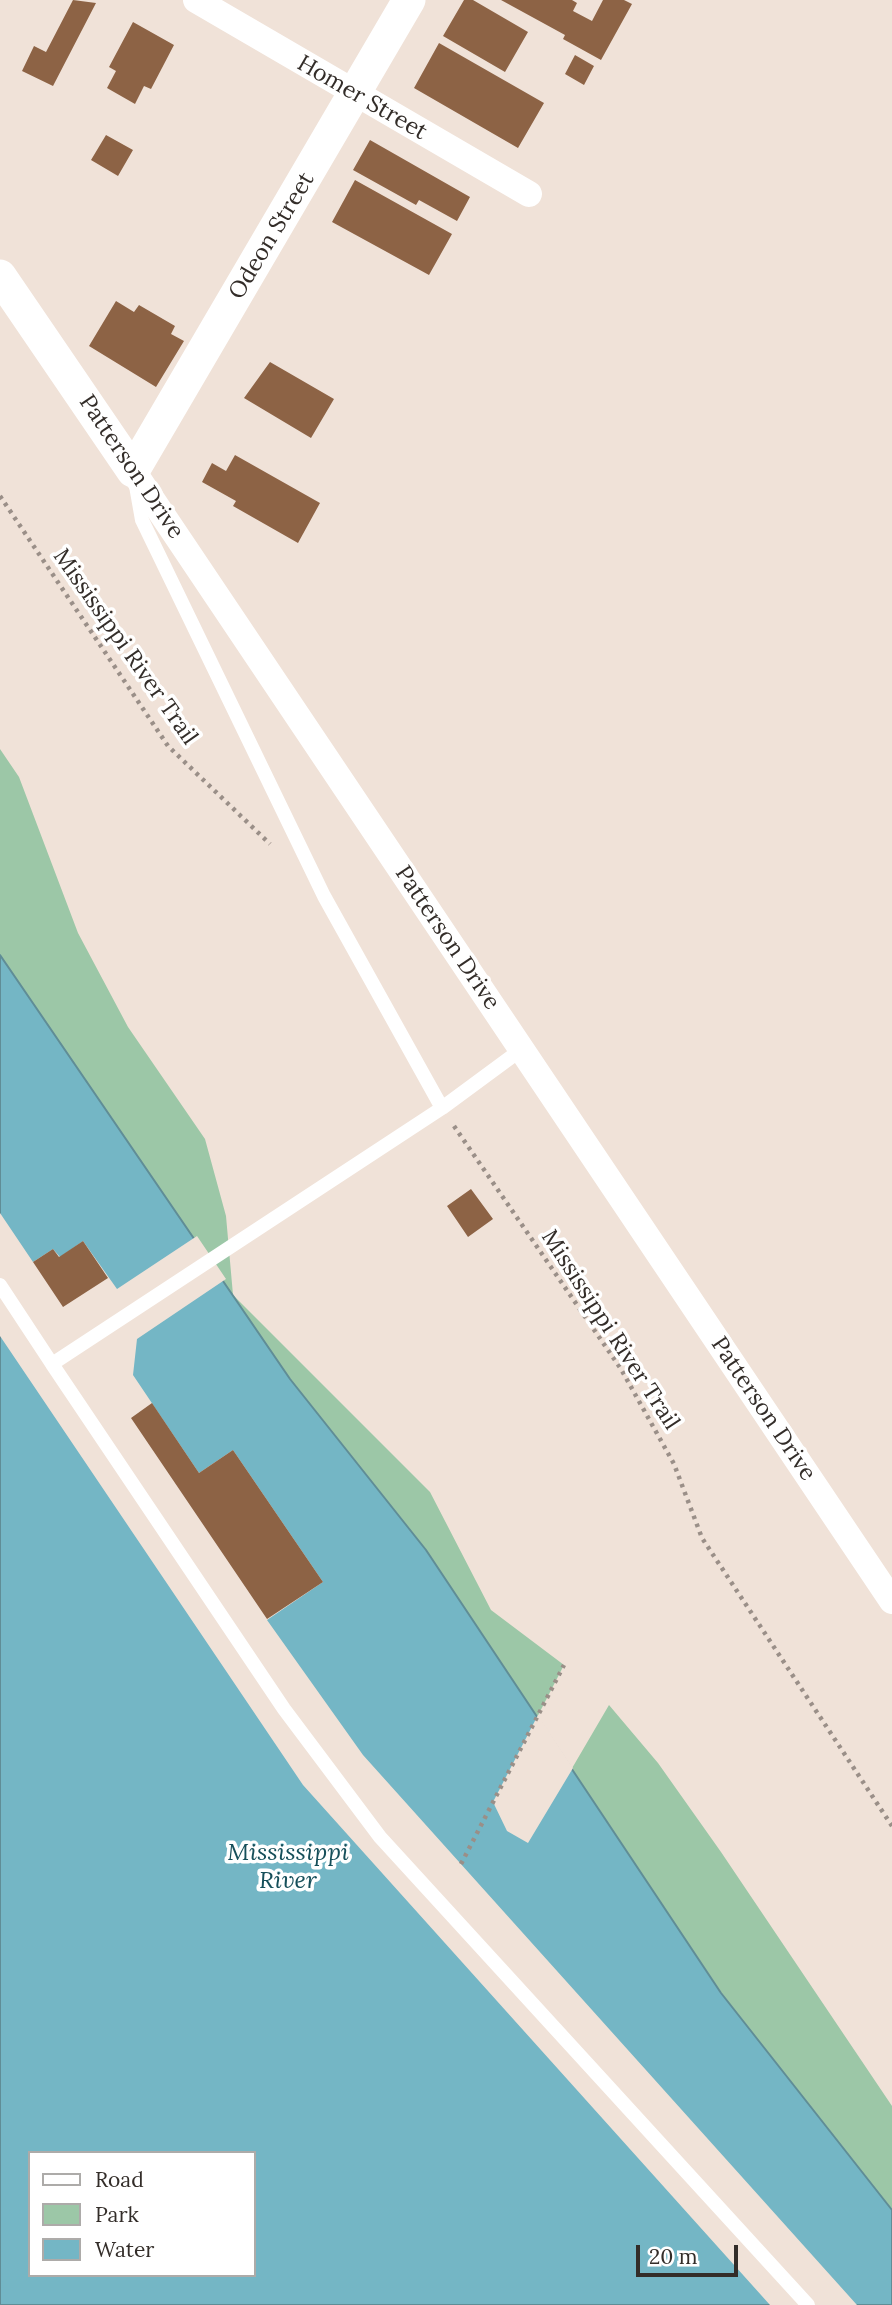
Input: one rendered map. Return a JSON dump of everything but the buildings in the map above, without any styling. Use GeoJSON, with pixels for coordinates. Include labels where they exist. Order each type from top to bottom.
{"type":"FeatureCollection","features":[{"type":"Feature","properties":{"kind":"street","name":"Homer Street"},"geometry":{"type":"LineString","coordinates":[[196,0],[530,194]]}},
{"type":"Feature","properties":{"kind":"street","name":"Odeon Street"},"geometry":{"type":"LineString","coordinates":[[134,471],[409,0]]}},
{"type":"Feature","properties":{"kind":"street","name":"Patterson Drive"},"geometry":{"type":"LineString","coordinates":[[0,276],[134,471],[892,1601]]}},
{"type":"Feature","properties":{"kind":"lane"},"geometry":{"type":"LineString","coordinates":[[134,471],[142,520],[318,883],[442,1108]]}},
{"type":"Feature","properties":{"kind":"lane"},"geometry":{"type":"LineString","coordinates":[[52,1364],[442,1108],[522,1049]]}},
{"type":"Feature","properties":{"kind":"lane"},"geometry":{"type":"LineString","coordinates":[[0,1285],[284,1709],[380,1837],[808,2305]]}},
{"type":"Feature","properties":{"kind":"path","name":"Mississippi River Trail"},"geometry":{"type":"LineString","coordinates":[[0,496],[168,746],[275,849]]}},
{"type":"Feature","properties":{"kind":"path","name":"Mississippi River Trail"},"geometry":{"type":"LineString","coordinates":[[442,1108],[621,1369],[674,1464],[702,1538],[892,1826]]}},
{"type":"Feature","properties":{"kind":"path"},"geometry":{"type":"LineString","coordinates":[[461,1864],[564,1665]]}},
{"type":"Feature","properties":{"kind":"green space"},"geometry":{"type":"Polygon","coordinates":[[[0,749],[19,777],[78,933],[128,1027],[205,1139],[226,1216],[233,1295],[430,1492],[491,1610],[564,1665],[531,1729],[0,1051],[0,749]]]}},
{"type":"Feature","properties":{"kind":"green space"},"geometry":{"type":"Polygon","coordinates":[[[609,1705],[658,1763],[721,1852],[892,2106],[892,2236],[554,1799],[609,1705]]]}},
{"type":"Feature","properties":{"kind":"water","name":"Mississippi River"},"geometry":{"type":"Polygon","coordinates":[[[0,955],[290,1379],[426,1550],[721,1993],[892,2210],[892,2305],[0,2305],[0,955]]]}},
{"type":"Feature","properties":{"kind":"pier"},"geometry":{"type":"Polygon","coordinates":[[[0,1213],[33,1262],[53,1249],[60,1257],[83,1241],[117,1289],[197,1236],[226,1279],[137,1339],[133,1375],[199,1473],[233,1450],[323,1582],[267,1620],[363,1755],[857,2305],[770,2305],[303,1785],[0,1336],[0,1213]]]}},
{"type":"Feature","properties":{"kind":"pier"},"geometry":{"type":"Polygon","coordinates":[[[538,1715],[573,1768],[528,1843],[507,1831],[493,1802],[538,1715]]]}}]}
